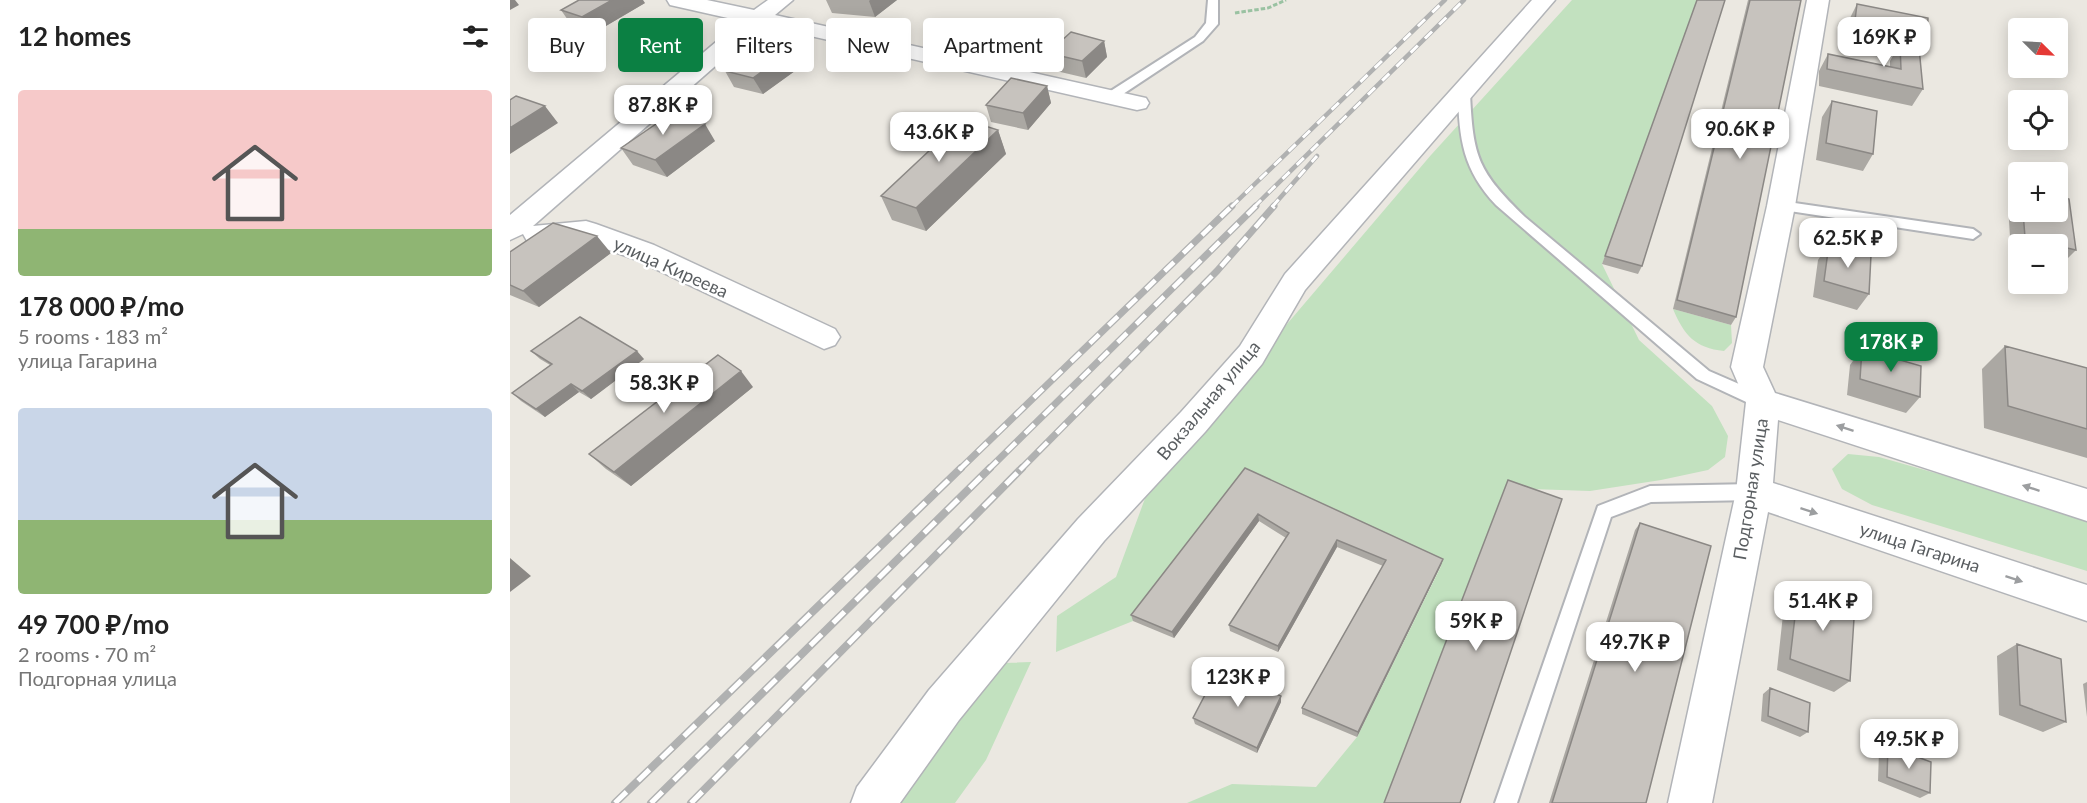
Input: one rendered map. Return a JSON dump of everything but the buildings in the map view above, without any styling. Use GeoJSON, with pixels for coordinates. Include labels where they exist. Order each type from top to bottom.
{"type":"FeatureCollection","features":[{"type":"Feature","properties":{"kind":"street"},"geometry":{"type":"LineString","coordinates":[[678,0],[752,18]]}},
{"type":"Feature","properties":{"kind":"street"},"geometry":{"type":"LineString","coordinates":[[757,18],[782,0]]}},
{"type":"Feature","properties":{"kind":"street","name":"Вокзальная улица"},"geometry":{"type":"LineString","coordinates":[[873,803],[944,705],[1091,530],[1193,422],[1251,355],[1295,282],[1544,0]]}},
{"type":"Feature","properties":{"kind":"street","name":"Подгорная улица"},"geometry":{"type":"LineString","coordinates":[[1690,803],[1754,492],[1763,402],[1747,367],[1781,206],[1818,0]]}},
{"type":"Feature","properties":{"kind":"street"},"geometry":{"type":"LineString","coordinates":[[814,32],[1137,103]]}},
{"type":"Feature","properties":{"kind":"street"},"geometry":{"type":"LineString","coordinates":[[511,228],[715,54]]}},
{"type":"Feature","properties":{"kind":"street","name":"улица Киреева"},"geometry":{"type":"LineString","coordinates":[[511,228],[534,234],[586,231],[644,252],[824,337]]}},
{"type":"Feature","properties":{"kind":"street"},"geometry":{"type":"LineString","coordinates":[[1763,402],[2087,505]]}},
{"type":"Feature","properties":{"kind":"street","name":"улица Гагарина"},"geometry":{"type":"LineString","coordinates":[[1754,492],[2087,603]]}},
{"type":"Feature","properties":{"kind":"lane"},"geometry":{"type":"LineString","coordinates":[[1110,97],[1199,39],[1212,24],[1213,0]]}},
{"type":"Feature","properties":{"kind":"lane"},"geometry":{"type":"LineString","coordinates":[[1464,93],[1466,137],[1475,168],[1495,195],[1520,220],[1702,375],[1763,402]]}},
{"type":"Feature","properties":{"kind":"lane"},"geometry":{"type":"LineString","coordinates":[[1781,206],[1973,234]]}},
{"type":"Feature","properties":{"kind":"lane"},"geometry":{"type":"LineString","coordinates":[[1506,803],[1604,512],[1650,494],[1754,492]]}},
{"type":"Feature","properties":{"kind":"path"},"geometry":{"type":"LineString","coordinates":[[1212,14],[1268,8],[1287,0]]}},
{"type":"Feature","properties":{"kind":"green space"},"geometry":{"type":"Polygon","coordinates":[[[1572,0],[1697,0],[1602,264],[1639,340],[1712,406],[1728,436],[1725,457],[1708,470],[1590,491],[1505,488],[1384,803],[1187,803],[1232,784],[1316,787],[1357,737],[1441,566],[1246,476],[1133,621],[1056,652],[1057,616],[1116,577],[1150,485],[1431,155],[1572,0]]]}},
{"type":"Feature","properties":{"kind":"green space"},"geometry":{"type":"Polygon","coordinates":[[[1673,309],[1731,325],[1732,343],[1724,351],[1698,343],[1686,333],[1673,309]]]}},
{"type":"Feature","properties":{"kind":"green space"},"geometry":{"type":"Polygon","coordinates":[[[1848,454],[1879,457],[2087,516],[2087,571],[1872,505],[1842,489],[1832,469],[1848,454]]]}},
{"type":"Feature","properties":{"kind":"green space"},"geometry":{"type":"Polygon","coordinates":[[[1031,662],[986,760],[955,803],[881,803],[981,664],[1031,662]]]}},
{"type":"Feature","properties":{"kind":"railway"},"geometry":{"type":"LineString","coordinates":[[1231,207],[1445,0]]}},
{"type":"Feature","properties":{"kind":"railway"},"geometry":{"type":"LineString","coordinates":[[1254,207],[1464,0]]}},
{"type":"Feature","properties":{"kind":"railway"},"geometry":{"type":"LineString","coordinates":[[1272,207],[1317,156]]}},
{"type":"Feature","properties":{"kind":"railway"},"geometry":{"type":"LineString","coordinates":[[959,470],[1232,206]]}},
{"type":"Feature","properties":{"kind":"railway"},"geometry":{"type":"LineString","coordinates":[[988,470],[1256,206]]}},
{"type":"Feature","properties":{"kind":"railway"},"geometry":{"type":"LineString","coordinates":[[1020,470],[1217,271],[1274,206]]}},
{"type":"Feature","properties":{"kind":"railway"},"geometry":{"type":"LineString","coordinates":[[615,803],[961,468]]}},
{"type":"Feature","properties":{"kind":"railway"},"geometry":{"type":"LineString","coordinates":[[651,803],[990,468]]}},
{"type":"Feature","properties":{"kind":"railway"},"geometry":{"type":"LineString","coordinates":[[691,803],[1022,468]]}}]}
